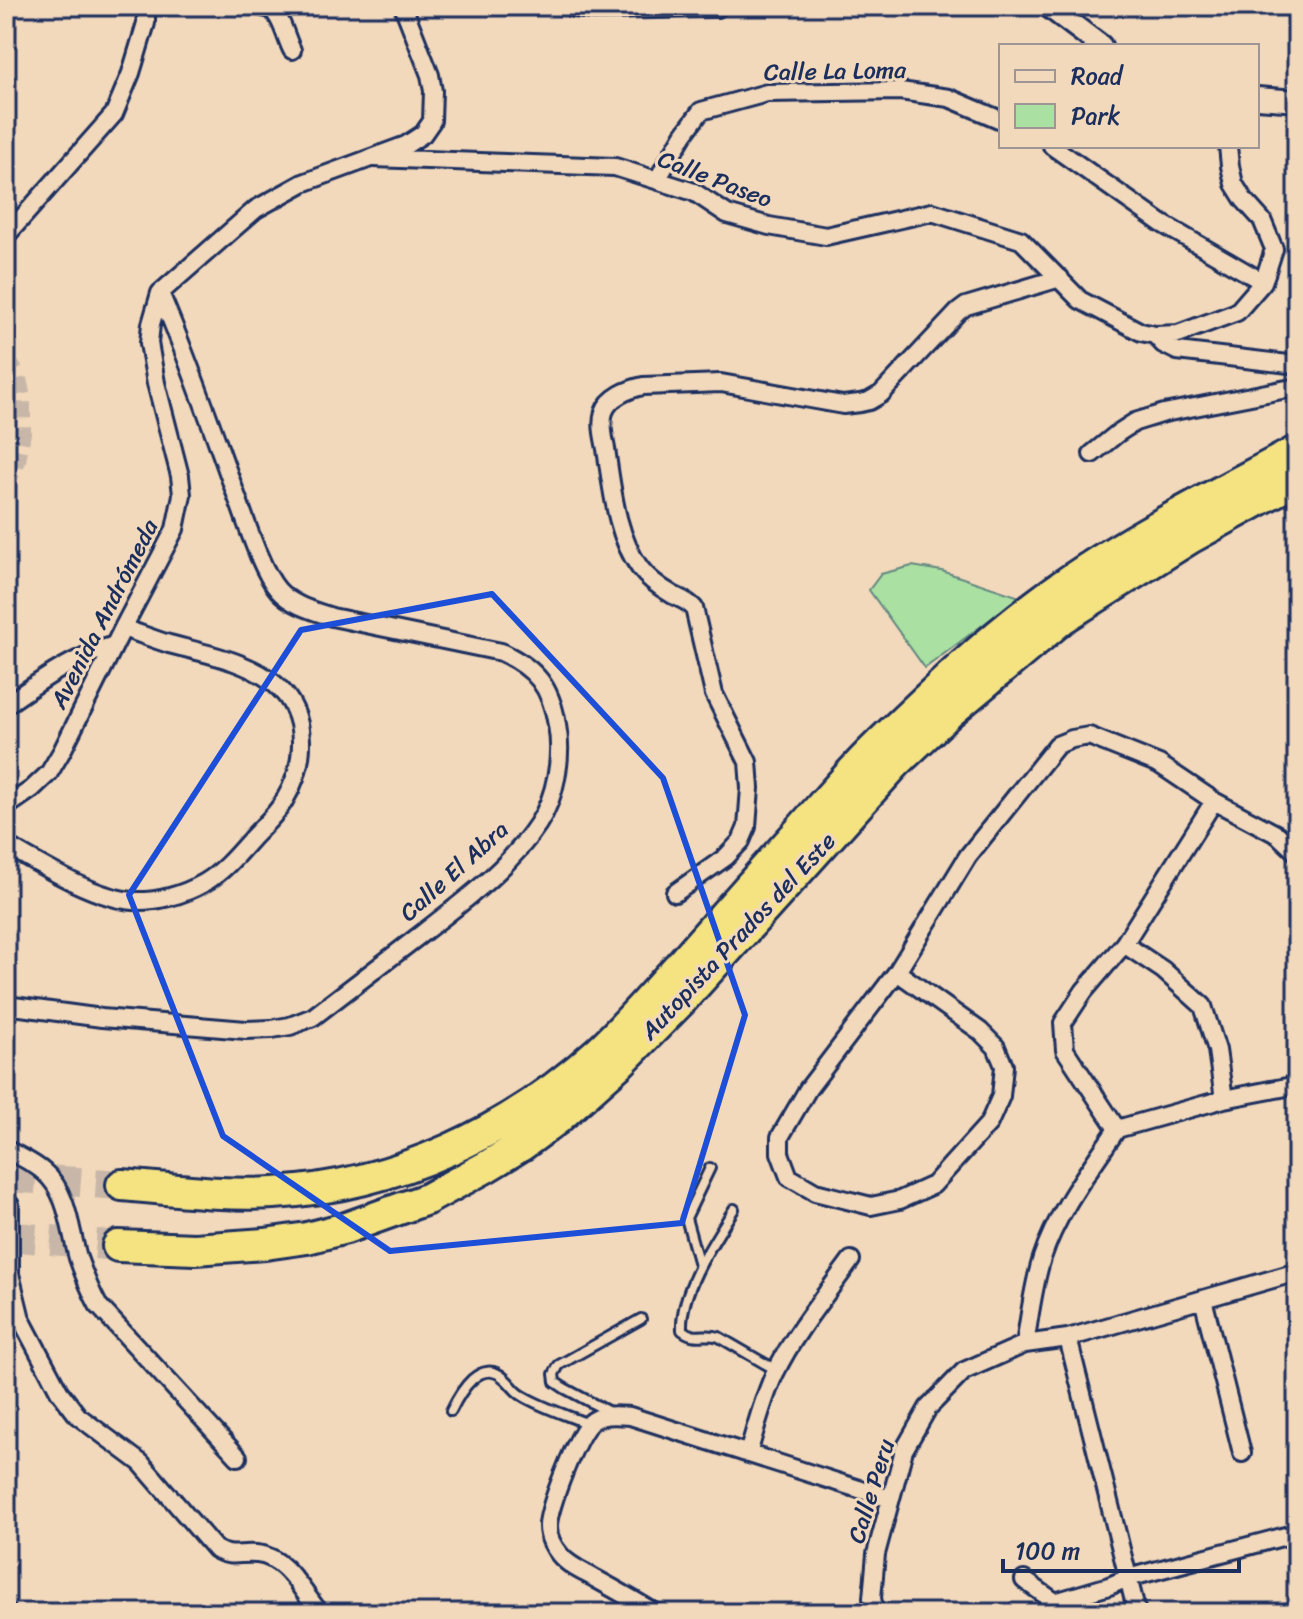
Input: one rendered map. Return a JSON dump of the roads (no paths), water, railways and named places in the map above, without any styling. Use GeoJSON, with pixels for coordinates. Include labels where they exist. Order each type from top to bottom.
{"type":"FeatureCollection","features":[{"type":"Feature","properties":{"kind":"highway","name":"Autopista Prados del Este"},"geometry":{"type":"LineString","coordinates":[[122,1185],[272,1193],[318,1188],[364,1179],[440,1155],[495,1128],[600,1050],[875,748],[985,646],[1041,601],[1103,559],[1297,451]]}},
{"type":"Feature","properties":{"kind":"highway","name":"Autopista Prados del Este"},"geometry":{"type":"LineString","coordinates":[[118,1246],[195,1249],[307,1238],[346,1228],[427,1199],[522,1145],[556,1120],[621,1062],[681,1001],[896,763],[949,713],[1063,618],[1190,538],[1297,479]]}},
{"type":"Feature","properties":{"kind":"street"},"geometry":{"type":"LineString","coordinates":[[6,236],[114,114],[131,73],[146,23],[146,6]]}},
{"type":"Feature","properties":{"kind":"street"},"geometry":{"type":"LineString","coordinates":[[257,6],[270,8],[279,17],[292,50]]}},
{"type":"Feature","properties":{"kind":"street"},"geometry":{"type":"LineString","coordinates":[[160,293],[256,209],[303,183],[406,145],[423,134],[432,121],[433,91],[430,75],[403,6]]}},
{"type":"Feature","properties":{"kind":"street"},"geometry":{"type":"LineString","coordinates":[[573,6],[717,6]]}},
{"type":"Feature","properties":{"kind":"street"},"geometry":{"type":"LineString","coordinates":[[1048,6],[1098,44]]}},
{"type":"Feature","properties":{"kind":"street","name":"Calle La Loma"},"geometry":{"type":"LineString","coordinates":[[657,180],[701,111],[767,93],[900,91],[949,98],[999,119]]}},
{"type":"Feature","properties":{"kind":"street"},"geometry":{"type":"LineString","coordinates":[[1259,98],[1297,101]]}},
{"type":"Feature","properties":{"kind":"street"},"geometry":{"type":"LineString","coordinates":[[1055,148],[1161,223],[1263,282]]}},
{"type":"Feature","properties":{"kind":"street"},"geometry":{"type":"LineString","coordinates":[[1155,335],[1178,334],[1237,312],[1263,282],[1274,249],[1262,220],[1234,184],[1228,148]]}},
{"type":"Feature","properties":{"kind":"street","name":"Calle Paseo"},"geometry":{"type":"LineString","coordinates":[[374,158],[615,167],[694,192],[727,214],[769,226],[826,236],[932,212],[1021,240],[1080,300],[1141,332],[1155,335],[1163,344],[1177,351],[1297,365]]}},
{"type":"Feature","properties":{"kind":"street"},"geometry":{"type":"LineString","coordinates":[[675,893],[726,857],[741,841],[747,827],[749,769],[714,694],[694,608],[661,588],[641,570],[622,530],[614,502],[602,425],[610,402],[643,386],[721,383],[843,405],[869,401],[888,388],[966,306],[1060,278]]}},
{"type":"Feature","properties":{"kind":"street","name":"Avenida Andrómeda"},"geometry":{"type":"LineString","coordinates":[[6,807],[49,773],[175,529],[182,495],[149,343],[160,293]]}},
{"type":"Feature","properties":{"kind":"street","name":"Calle El Abra"},"geometry":{"type":"LineString","coordinates":[[6,1005],[102,1018],[246,1030],[272,1029],[313,1017],[462,902],[512,857],[539,822],[552,796],[559,736],[553,703],[543,684],[517,659],[501,652],[332,617],[312,611],[278,590],[268,575],[248,526],[160,293]]}},
{"type":"Feature","properties":{"kind":"street"},"geometry":{"type":"LineString","coordinates":[[1092,454],[1135,422],[1164,413],[1297,387]]}},
{"type":"Feature","properties":{"kind":"street"},"geometry":{"type":"LineString","coordinates":[[6,845],[50,870],[104,894],[134,901],[169,897],[183,894],[221,872],[282,805],[291,789],[301,753],[302,734],[292,705],[275,684],[249,668],[123,628]]}},
{"type":"Feature","properties":{"kind":"street"},"geometry":{"type":"LineString","coordinates":[[6,705],[63,666],[114,645]]}},
{"type":"Feature","properties":{"kind":"street"},"geometry":{"type":"LineString","coordinates":[[897,972],[980,1031],[996,1047],[1004,1066],[1001,1096],[989,1123],[933,1185],[900,1200],[871,1206],[815,1192],[789,1177],[780,1153],[780,1137],[808,1089],[897,972],[968,856],[1057,745],[1089,736],[1159,764],[1214,801],[1278,835],[1297,853]]}},
{"type":"Feature","properties":{"kind":"street"},"geometry":{"type":"LineString","coordinates":[[1117,1129],[1065,1050],[1063,1023],[1084,991],[1124,944],[1214,801]]}},
{"type":"Feature","properties":{"kind":"street"},"geometry":{"type":"LineString","coordinates":[[1124,944],[1163,970],[1203,1006],[1217,1050],[1224,1099]]}},
{"type":"Feature","properties":{"kind":"street"},"geometry":{"type":"LineString","coordinates":[[1025,1344],[1043,1254],[1069,1201],[1117,1129],[1224,1099],[1297,1085]]}},
{"type":"Feature","properties":{"kind":"street"},"geometry":{"type":"LineString","coordinates":[[6,1149],[44,1172],[59,1192],[78,1257],[98,1305],[238,1457]]}},
{"type":"Feature","properties":{"kind":"street"},"geometry":{"type":"LineString","coordinates":[[10,1205],[10,1274],[21,1319],[59,1391],[78,1416],[141,1463],[215,1549],[225,1555],[255,1553],[270,1556],[284,1567],[322,1613]]}},
{"type":"Feature","properties":{"kind":"street"},"geometry":{"type":"LineString","coordinates":[[748,1454],[776,1370],[851,1260]]}},
{"type":"Feature","properties":{"kind":"street","name":"Calle Peru"},"geometry":{"type":"LineString","coordinates":[[875,1613],[872,1574],[904,1450],[928,1408],[964,1371],[1025,1344],[1068,1338],[1297,1272]]}},
{"type":"Feature","properties":{"kind":"street"},"geometry":{"type":"LineString","coordinates":[[1203,1299],[1242,1453]]}},
{"type":"Feature","properties":{"kind":"street"},"geometry":{"type":"LineString","coordinates":[[1068,1338],[1137,1613]]}},
{"type":"Feature","properties":{"kind":"street"},"geometry":{"type":"LineString","coordinates":[[655,1613],[575,1567],[561,1557],[552,1542],[548,1527],[551,1509],[579,1438],[589,1424],[600,1417],[630,1416],[890,1499]]}},
{"type":"Feature","properties":{"kind":"street"},"geometry":{"type":"LineString","coordinates":[[1024,1580],[1055,1602],[1128,1578],[1297,1533]]}},
{"type":"Feature","properties":{"kind":"lane"},"geometry":{"type":"LineString","coordinates":[[699,1265],[686,1218],[710,1168]]}},
{"type":"Feature","properties":{"kind":"lane"},"geometry":{"type":"LineString","coordinates":[[734,1209],[699,1265],[681,1319],[682,1330],[690,1336],[711,1334],[719,1337],[776,1370]]}},
{"type":"Feature","properties":{"kind":"lane"},"geometry":{"type":"LineString","coordinates":[[615,1415],[555,1382],[554,1374],[559,1365],[641,1319]]}},
{"type":"Feature","properties":{"kind":"lane"},"geometry":{"type":"LineString","coordinates":[[451,1411],[469,1382],[480,1373],[493,1372],[504,1378],[519,1394],[589,1424]]}},
{"type":"Feature","properties":{"kind":"tunnel"},"geometry":{"type":"LineString","coordinates":[[6,359],[18,374],[23,398],[23,433],[18,461],[6,486]]}},
{"type":"Feature","properties":{"kind":"tunnel"},"geometry":{"type":"LineString","coordinates":[[6,1177],[122,1185]]}},
{"type":"Feature","properties":{"kind":"tunnel"},"geometry":{"type":"LineString","coordinates":[[6,1236],[118,1246]]}}]}
